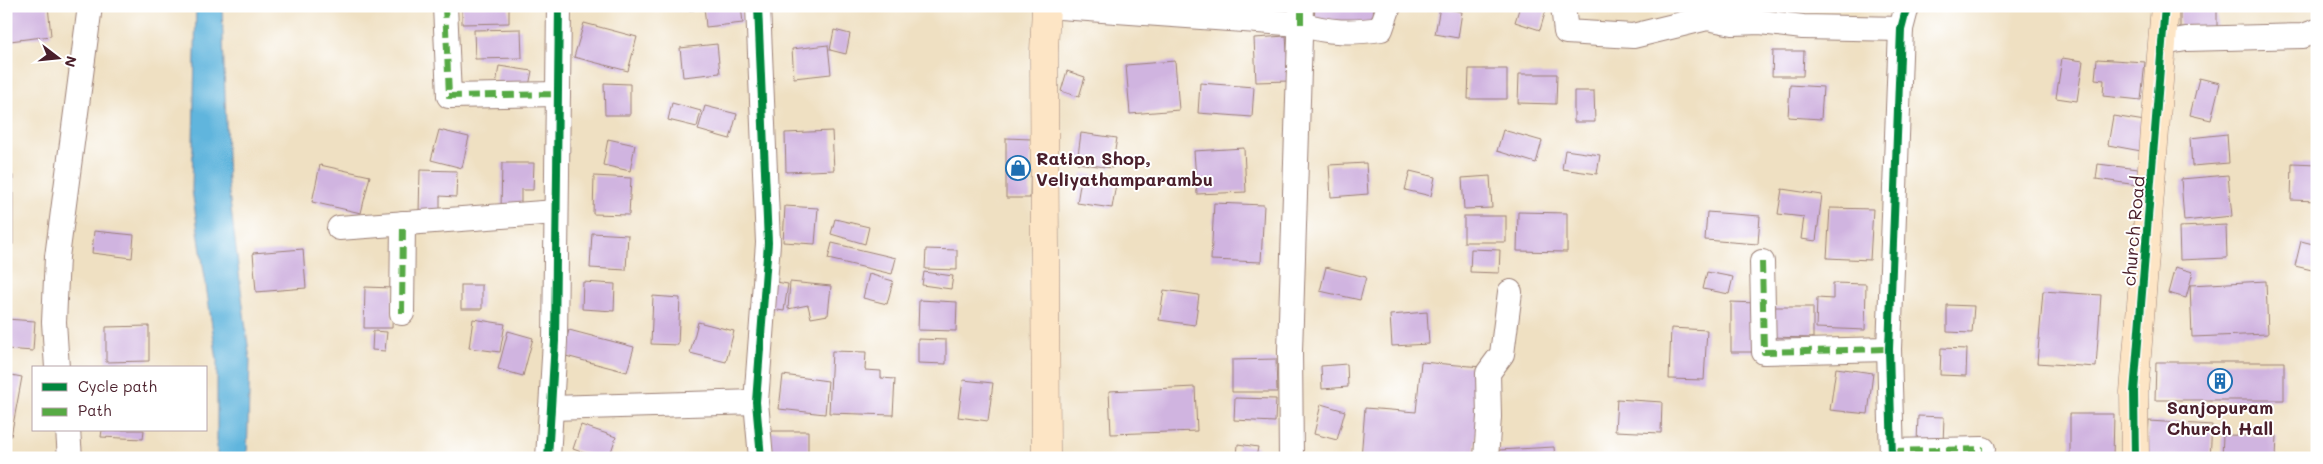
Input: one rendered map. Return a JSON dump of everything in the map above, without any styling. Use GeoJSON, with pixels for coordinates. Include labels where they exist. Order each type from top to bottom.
{"type":"FeatureCollection","features":[{"type":"Feature","properties":{"kind":"street"},"geometry":{"type":"LineString","coordinates":[[57,366],[54,322],[57,257],[90,6]]}},
{"type":"Feature","properties":{"kind":"street"},"geometry":{"type":"LineString","coordinates":[[445,6],[449,96],[558,94]]}},
{"type":"Feature","properties":{"kind":"street"},"geometry":{"type":"LineString","coordinates":[[548,458],[556,341],[559,6]]}},
{"type":"Feature","properties":{"kind":"street"},"geometry":{"type":"LineString","coordinates":[[758,6],[768,243],[756,402],[761,458]]}},
{"type":"Feature","properties":{"kind":"street"},"geometry":{"type":"LineString","coordinates":[[1046,458],[1044,62],[1046,6],[1301,15],[1330,32],[1355,33],[1382,29],[1389,6]]}},
{"type":"Feature","properties":{"kind":"street"},"geometry":{"type":"LineString","coordinates":[[1564,6],[1566,32],[1633,36],[1707,12],[1734,23],[1760,22],[1803,27],[1901,29]]}},
{"type":"Feature","properties":{"kind":"street"},"geometry":{"type":"LineString","coordinates":[[1907,6],[1901,29],[1889,349],[1892,454],[1983,449]]}},
{"type":"Feature","properties":{"kind":"street","name":"church Road"},"geometry":{"type":"LineString","coordinates":[[2135,458],[2134,392],[2164,43],[2165,6]]}},
{"type":"Feature","properties":{"kind":"street"},"geometry":{"type":"LineString","coordinates":[[1291,458],[1290,352],[1301,15]]}},
{"type":"Feature","properties":{"kind":"street"},"geometry":{"type":"LineString","coordinates":[[2164,43],[2186,38],[2303,36],[2317,31]]}},
{"type":"Feature","properties":{"kind":"street"},"geometry":{"type":"LineString","coordinates":[[339,228],[556,212]]}},
{"type":"Feature","properties":{"kind":"street"},"geometry":{"type":"LineString","coordinates":[[402,313],[403,223]]}},
{"type":"Feature","properties":{"kind":"street"},"geometry":{"type":"LineString","coordinates":[[1762,262],[1764,352],[1889,349]]}},
{"type":"Feature","properties":{"kind":"street"},"geometry":{"type":"LineString","coordinates":[[1486,458],[1489,417],[1488,373],[1502,354],[1510,292]]}},
{"type":"Feature","properties":{"kind":"street"},"geometry":{"type":"LineString","coordinates":[[551,408],[756,402]]}},
{"type":"Feature","properties":{"kind":"street"},"geometry":{"type":"LineString","coordinates":[[68,432],[70,458]]}},
{"type":"Feature","properties":{"kind":"water"},"geometry":{"type":"Polygon","coordinates":[[[196,6],[222,6],[228,185],[250,361],[247,458],[217,458],[217,360],[192,190],[196,6]]]}},
{"type":"Feature","properties":{"kind":"building"},"geometry":{"type":"Polygon","coordinates":[[[6,6],[48,6],[51,36],[10,41],[6,6]]]}},
{"type":"Feature","properties":{"kind":"building"},"geometry":{"type":"Polygon","coordinates":[[[462,6],[509,6],[509,23],[462,24],[462,6]]]}},
{"type":"Feature","properties":{"kind":"building"},"geometry":{"type":"Polygon","coordinates":[[[671,6],[694,6],[694,10],[672,11],[671,6]]]}},
{"type":"Feature","properties":{"kind":"building"},"geometry":{"type":"Polygon","coordinates":[[[704,6],[741,6],[743,23],[706,27],[704,6]]]}},
{"type":"Feature","properties":{"kind":"building"},"geometry":{"type":"Polygon","coordinates":[[[1315,6],[1374,6],[1372,26],[1314,21],[1315,6]]]}},
{"type":"Feature","properties":{"kind":"building"},"geometry":{"type":"Polygon","coordinates":[[[1520,6],[1534,6],[1546,10],[1540,30],[1515,22],[1520,6]]]}},
{"type":"Feature","properties":{"kind":"building"},"geometry":{"type":"Polygon","coordinates":[[[2241,6],[2286,6],[2286,8],[2241,10],[2241,6]]]}},
{"type":"Feature","properties":{"kind":"building"},"geometry":{"type":"Polygon","coordinates":[[[1440,7],[1462,12],[1458,38],[1435,34],[1440,7]]]}},
{"type":"Feature","properties":{"kind":"building"},"geometry":{"type":"Polygon","coordinates":[[[2180,9],[2217,9],[2217,27],[2180,27],[2180,9]]]}},
{"type":"Feature","properties":{"kind":"building"},"geometry":{"type":"Polygon","coordinates":[[[584,23],[637,37],[628,71],[574,57],[584,23]]]}},
{"type":"Feature","properties":{"kind":"building"},"geometry":{"type":"Polygon","coordinates":[[[521,29],[522,58],[475,59],[474,30],[521,29]]]}},
{"type":"Feature","properties":{"kind":"building"},"geometry":{"type":"Polygon","coordinates":[[[834,30],[850,34],[846,54],[830,50],[834,30]]]}},
{"type":"Feature","properties":{"kind":"building"},"geometry":{"type":"Polygon","coordinates":[[[1286,36],[1289,81],[1256,82],[1254,38],[1286,36]]]}},
{"type":"Feature","properties":{"kind":"building"},"geometry":{"type":"Polygon","coordinates":[[[717,44],[720,73],[683,77],[680,48],[717,44]]]}},
{"type":"Feature","properties":{"kind":"building"},"geometry":{"type":"Polygon","coordinates":[[[828,45],[831,74],[794,78],[792,49],[828,45]]]}},
{"type":"Feature","properties":{"kind":"building"},"geometry":{"type":"Polygon","coordinates":[[[1773,51],[1804,51],[1803,76],[1772,76],[1773,51]]]}},
{"type":"Feature","properties":{"kind":"building"},"geometry":{"type":"Polygon","coordinates":[[[2062,58],[2083,61],[2077,101],[2056,98],[2062,58]]]}},
{"type":"Feature","properties":{"kind":"building"},"geometry":{"type":"Polygon","coordinates":[[[2097,59],[2145,62],[2141,100],[2103,96],[2104,80],[2095,79],[2097,59]]]}},
{"type":"Feature","properties":{"kind":"building"},"geometry":{"type":"Polygon","coordinates":[[[1175,61],[1179,110],[1130,114],[1126,65],[1175,61]]]}},
{"type":"Feature","properties":{"kind":"building"},"geometry":{"type":"Polygon","coordinates":[[[499,66],[532,71],[528,91],[496,85],[499,66]]]}},
{"type":"Feature","properties":{"kind":"building"},"geometry":{"type":"Polygon","coordinates":[[[1469,69],[1507,69],[1507,99],[1468,99],[1469,69]]]}},
{"type":"Feature","properties":{"kind":"building"},"geometry":{"type":"Polygon","coordinates":[[[1067,71],[1085,77],[1079,97],[1061,91],[1067,71]]]}},
{"type":"Feature","properties":{"kind":"building"},"geometry":{"type":"Polygon","coordinates":[[[1519,74],[1557,74],[1556,104],[1518,103],[1519,74]]]}},
{"type":"Feature","properties":{"kind":"building"},"geometry":{"type":"Polygon","coordinates":[[[2199,78],[2220,83],[2211,120],[2190,115],[2199,78]]]}},
{"type":"Feature","properties":{"kind":"building"},"geometry":{"type":"Polygon","coordinates":[[[604,83],[630,84],[630,115],[605,115],[604,83]]]}},
{"type":"Feature","properties":{"kind":"building"},"geometry":{"type":"Polygon","coordinates":[[[1200,83],[1254,87],[1252,117],[1198,113],[1200,83]]]}},
{"type":"Feature","properties":{"kind":"building"},"geometry":{"type":"Polygon","coordinates":[[[1790,85],[1823,87],[1821,119],[1788,117],[1790,85]]]}},
{"type":"Feature","properties":{"kind":"building"},"geometry":{"type":"Polygon","coordinates":[[[1574,91],[1594,91],[1595,122],[1574,122],[1574,91]]]}},
{"type":"Feature","properties":{"kind":"building"},"geometry":{"type":"Polygon","coordinates":[[[672,103],[701,111],[697,127],[668,120],[672,103]]]}},
{"type":"Feature","properties":{"kind":"building"},"geometry":{"type":"Polygon","coordinates":[[[705,106],[737,114],[730,139],[698,130],[705,106]]]}},
{"type":"Feature","properties":{"kind":"building"},"geometry":{"type":"Polygon","coordinates":[[[2113,116],[2145,121],[2141,151],[2108,145],[2113,116]]]}},
{"type":"Feature","properties":{"kind":"building"},"geometry":{"type":"Polygon","coordinates":[[[439,130],[469,137],[462,168],[431,160],[439,130]]]}},
{"type":"Feature","properties":{"kind":"building"},"geometry":{"type":"Polygon","coordinates":[[[1503,130],[1542,141],[1536,163],[1497,151],[1503,130]]]}},
{"type":"Feature","properties":{"kind":"building"},"geometry":{"type":"Polygon","coordinates":[[[832,131],[834,170],[786,172],[785,133],[832,131]]]}},
{"type":"Feature","properties":{"kind":"building"},"geometry":{"type":"Polygon","coordinates":[[[1081,133],[1117,138],[1112,168],[1077,163],[1081,133]]]}},
{"type":"Feature","properties":{"kind":"building"},"geometry":{"type":"Polygon","coordinates":[[[2227,134],[2229,163],[2192,166],[2190,138],[2227,134]]]}},
{"type":"Feature","properties":{"kind":"building","name":"Ration Shop, Veliyathamparambu"},"geometry":{"type":"Polygon","coordinates":[[[1006,138],[1031,139],[1030,198],[1006,198],[1006,138]]]}},
{"type":"Feature","properties":{"kind":"building"},"geometry":{"type":"Polygon","coordinates":[[[608,139],[635,145],[630,171],[603,165],[608,139]]]}},
{"type":"Feature","properties":{"kind":"building"},"geometry":{"type":"Polygon","coordinates":[[[1244,148],[1246,192],[1197,194],[1194,151],[1244,148]]]}},
{"type":"Feature","properties":{"kind":"building"},"geometry":{"type":"Polygon","coordinates":[[[1565,150],[1600,155],[1597,174],[1562,169],[1565,150]]]}},
{"type":"Feature","properties":{"kind":"building"},"geometry":{"type":"Polygon","coordinates":[[[502,163],[534,163],[533,190],[521,190],[521,209],[501,209],[502,163]]]}},
{"type":"Feature","properties":{"kind":"building"},"geometry":{"type":"Polygon","coordinates":[[[1366,163],[1368,194],[1331,197],[1329,165],[1366,163]]]}},
{"type":"Feature","properties":{"kind":"building"},"geometry":{"type":"Polygon","coordinates":[[[2292,163],[2317,164],[2317,201],[2291,200],[2292,163]]]}},
{"type":"Feature","properties":{"kind":"building"},"geometry":{"type":"Polygon","coordinates":[[[2098,164],[2146,170],[2144,186],[2096,179],[2098,164]]]}},
{"type":"Feature","properties":{"kind":"building"},"geometry":{"type":"Polygon","coordinates":[[[320,165],[370,176],[361,213],[312,202],[320,165]]]}},
{"type":"Feature","properties":{"kind":"building"},"geometry":{"type":"Polygon","coordinates":[[[420,170],[457,171],[456,197],[440,196],[440,213],[419,213],[420,170]]]}},
{"type":"Feature","properties":{"kind":"building"},"geometry":{"type":"Polygon","coordinates":[[[1410,171],[1435,177],[1431,196],[1405,190],[1410,171]]]}},
{"type":"Feature","properties":{"kind":"building"},"geometry":{"type":"Polygon","coordinates":[[[1082,173],[1117,178],[1112,208],[1077,203],[1082,173]]]}},
{"type":"Feature","properties":{"kind":"building"},"geometry":{"type":"Polygon","coordinates":[[[2228,175],[2232,216],[2184,221],[2181,179],[2228,175]]]}},
{"type":"Feature","properties":{"kind":"building"},"geometry":{"type":"Polygon","coordinates":[[[6,176],[13,176],[13,244],[6,244],[6,176]]]}},
{"type":"Feature","properties":{"kind":"building"},"geometry":{"type":"Polygon","coordinates":[[[594,176],[631,178],[629,215],[593,214],[594,176]]]}},
{"type":"Feature","properties":{"kind":"building"},"geometry":{"type":"Polygon","coordinates":[[[1490,176],[1492,208],[1464,209],[1462,178],[1490,176]]]}},
{"type":"Feature","properties":{"kind":"building"},"geometry":{"type":"Polygon","coordinates":[[[1782,189],[1822,195],[1816,241],[1801,239],[1804,217],[1778,214],[1782,189]]]}},
{"type":"Feature","properties":{"kind":"building"},"geometry":{"type":"Polygon","coordinates":[[[1214,203],[1264,205],[1261,262],[1211,260],[1214,203]]]}},
{"type":"Feature","properties":{"kind":"building"},"geometry":{"type":"Polygon","coordinates":[[[785,206],[818,208],[815,244],[783,242],[785,206]]]}},
{"type":"Feature","properties":{"kind":"building"},"geometry":{"type":"Polygon","coordinates":[[[1830,208],[1873,209],[1870,260],[1827,258],[1830,208]]]}},
{"type":"Feature","properties":{"kind":"building"},"geometry":{"type":"Polygon","coordinates":[[[1518,212],[1567,213],[1567,252],[1517,251],[1518,212]]]}},
{"type":"Feature","properties":{"kind":"building"},"geometry":{"type":"Polygon","coordinates":[[[1707,212],[1760,216],[1758,244],[1705,240],[1707,212]]]}},
{"type":"Feature","properties":{"kind":"building"},"geometry":{"type":"Polygon","coordinates":[[[1464,216],[1506,216],[1506,242],[1464,242],[1464,216]]]}},
{"type":"Feature","properties":{"kind":"building"},"geometry":{"type":"Polygon","coordinates":[[[835,219],[869,227],[865,244],[831,234],[835,219]]]}},
{"type":"Feature","properties":{"kind":"building"},"geometry":{"type":"Polygon","coordinates":[[[2226,225],[2227,258],[2180,260],[2179,227],[2226,225]]]}},
{"type":"Feature","properties":{"kind":"building"},"geometry":{"type":"Polygon","coordinates":[[[94,231],[134,235],[132,258],[92,253],[94,231]]]}},
{"type":"Feature","properties":{"kind":"building"},"geometry":{"type":"Polygon","coordinates":[[[592,233],[628,235],[626,270],[590,268],[592,233]]]}},
{"type":"Feature","properties":{"kind":"building"},"geometry":{"type":"Polygon","coordinates":[[[2301,241],[2317,245],[2316,271],[2295,266],[2301,241]]]}},
{"type":"Feature","properties":{"kind":"building"},"geometry":{"type":"Polygon","coordinates":[[[832,243],[896,258],[892,274],[828,259],[832,243]]]}},
{"type":"Feature","properties":{"kind":"building"},"geometry":{"type":"Polygon","coordinates":[[[303,249],[306,288],[256,292],[253,253],[303,249]]]}},
{"type":"Feature","properties":{"kind":"building"},"geometry":{"type":"Polygon","coordinates":[[[926,249],[957,250],[957,270],[925,269],[926,249]]]}},
{"type":"Feature","properties":{"kind":"building"},"geometry":{"type":"Polygon","coordinates":[[[1471,249],[1500,250],[1499,273],[1470,272],[1471,249]]]}},
{"type":"Feature","properties":{"kind":"building"},"geometry":{"type":"Polygon","coordinates":[[[1326,267],[1366,277],[1360,300],[1320,291],[1326,267]]]}},
{"type":"Feature","properties":{"kind":"building"},"geometry":{"type":"Polygon","coordinates":[[[2175,267],[2193,272],[2186,298],[2168,293],[2175,267]]]}},
{"type":"Feature","properties":{"kind":"building"},"geometry":{"type":"Polygon","coordinates":[[[924,272],[953,276],[951,289],[922,285],[924,272]]]}},
{"type":"Feature","properties":{"kind":"building"},"geometry":{"type":"Polygon","coordinates":[[[1707,272],[1733,277],[1729,294],[1703,289],[1707,272]]]}},
{"type":"Feature","properties":{"kind":"building"},"geometry":{"type":"Polygon","coordinates":[[[869,274],[893,281],[887,304],[863,298],[869,274]]]}},
{"type":"Feature","properties":{"kind":"building"},"geometry":{"type":"Polygon","coordinates":[[[770,281],[788,284],[784,311],[765,308],[770,281]]]}},
{"type":"Feature","properties":{"kind":"building"},"geometry":{"type":"Polygon","coordinates":[[[2266,281],[2268,334],[2192,337],[2190,285],[2266,281]]]}},
{"type":"Feature","properties":{"kind":"building"},"geometry":{"type":"Polygon","coordinates":[[[583,282],[615,284],[614,311],[582,309],[583,282]]]}},
{"type":"Feature","properties":{"kind":"building"},"geometry":{"type":"Polygon","coordinates":[[[790,282],[831,286],[828,315],[811,318],[808,305],[788,309],[790,282]]]}},
{"type":"Feature","properties":{"kind":"building"},"geometry":{"type":"Polygon","coordinates":[[[1833,283],[1866,284],[1865,330],[1816,328],[1817,298],[1833,299],[1833,283]]]}},
{"type":"Feature","properties":{"kind":"building"},"geometry":{"type":"Polygon","coordinates":[[[461,285],[482,285],[482,309],[461,309],[461,285]]]}},
{"type":"Feature","properties":{"kind":"building"},"geometry":{"type":"Polygon","coordinates":[[[365,287],[393,288],[392,328],[364,328],[365,287]]]}},
{"type":"Feature","properties":{"kind":"building"},"geometry":{"type":"Polygon","coordinates":[[[1164,290],[1199,295],[1195,325],[1159,320],[1164,290]]]}},
{"type":"Feature","properties":{"kind":"building"},"geometry":{"type":"Polygon","coordinates":[[[2043,291],[2101,295],[2096,367],[2037,363],[2043,291]]]}},
{"type":"Feature","properties":{"kind":"building"},"geometry":{"type":"Polygon","coordinates":[[[653,296],[680,298],[678,345],[651,344],[653,296]]]}},
{"type":"Feature","properties":{"kind":"building"},"geometry":{"type":"Polygon","coordinates":[[[919,300],[957,302],[956,331],[918,330],[919,300]]]}},
{"type":"Feature","properties":{"kind":"building"},"geometry":{"type":"Polygon","coordinates":[[[1731,302],[1757,303],[1757,352],[1731,352],[1731,302]]]}},
{"type":"Feature","properties":{"kind":"building"},"geometry":{"type":"Polygon","coordinates":[[[1947,305],[1974,306],[1972,333],[1947,332],[1947,305]]]}},
{"type":"Feature","properties":{"kind":"building"},"geometry":{"type":"Polygon","coordinates":[[[1768,307],[1813,307],[1813,338],[1768,337],[1768,307]]]}},
{"type":"Feature","properties":{"kind":"building"},"geometry":{"type":"Polygon","coordinates":[[[1427,312],[1429,344],[1392,346],[1390,315],[1427,312]]]}},
{"type":"Feature","properties":{"kind":"building"},"geometry":{"type":"Polygon","coordinates":[[[6,319],[35,321],[33,351],[6,349],[6,319]]]}},
{"type":"Feature","properties":{"kind":"building"},"geometry":{"type":"Polygon","coordinates":[[[473,319],[505,324],[500,352],[469,348],[473,319]]]}},
{"type":"Feature","properties":{"kind":"building"},"geometry":{"type":"Polygon","coordinates":[[[698,322],[734,331],[726,362],[690,353],[698,322]]]}},
{"type":"Feature","properties":{"kind":"building"},"geometry":{"type":"Polygon","coordinates":[[[149,326],[149,361],[106,362],[106,327],[149,326]]]}},
{"type":"Feature","properties":{"kind":"building"},"geometry":{"type":"Polygon","coordinates":[[[1671,328],[1707,330],[1704,380],[1669,379],[1671,328]]]}},
{"type":"Feature","properties":{"kind":"building"},"geometry":{"type":"Polygon","coordinates":[[[569,330],[634,347],[627,372],[562,355],[569,330]]]}},
{"type":"Feature","properties":{"kind":"building"},"geometry":{"type":"Polygon","coordinates":[[[373,331],[387,332],[385,351],[372,350],[373,331]]]}},
{"type":"Feature","properties":{"kind":"building"},"geometry":{"type":"Polygon","coordinates":[[[508,331],[533,338],[523,376],[498,369],[508,331]]]}},
{"type":"Feature","properties":{"kind":"building"},"geometry":{"type":"Polygon","coordinates":[[[918,339],[946,340],[946,364],[918,363],[918,339]]]}},
{"type":"Feature","properties":{"kind":"building"},"geometry":{"type":"Polygon","coordinates":[[[1941,348],[1967,349],[1966,376],[1940,375],[1941,348]]]}},
{"type":"Feature","properties":{"kind":"building"},"geometry":{"type":"Polygon","coordinates":[[[832,351],[866,352],[865,370],[881,371],[881,378],[895,379],[893,415],[829,413],[832,351]]]}},
{"type":"Feature","properties":{"kind":"building"},"geometry":{"type":"Polygon","coordinates":[[[1276,359],[1277,392],[1232,392],[1232,360],[1276,359]]]}},
{"type":"Feature","properties":{"kind":"building"},"geometry":{"type":"Polygon","coordinates":[[[1421,362],[1482,367],[1474,458],[1361,458],[1365,408],[1416,412],[1421,362]]]}},
{"type":"Feature","properties":{"kind":"building","name":"Sanjopuram Church Hall"},"geometry":{"type":"Polygon","coordinates":[[[2156,362],[2284,362],[2284,400],[2155,400],[2156,362]]]}},
{"type":"Feature","properties":{"kind":"building"},"geometry":{"type":"Polygon","coordinates":[[[1347,364],[1348,387],[1322,389],[1321,366],[1347,364]]]}},
{"type":"Feature","properties":{"kind":"building"},"geometry":{"type":"Polygon","coordinates":[[[1836,368],[1873,373],[1868,414],[1830,410],[1836,368]]]}},
{"type":"Feature","properties":{"kind":"building"},"geometry":{"type":"Polygon","coordinates":[[[6,374],[22,377],[11,436],[6,435],[6,374]]]}},
{"type":"Feature","properties":{"kind":"building"},"geometry":{"type":"Polygon","coordinates":[[[783,375],[828,381],[825,414],[779,409],[783,375]]]}},
{"type":"Feature","properties":{"kind":"building"},"geometry":{"type":"Polygon","coordinates":[[[963,380],[993,383],[988,421],[958,417],[963,380]]]}},
{"type":"Feature","properties":{"kind":"building"},"geometry":{"type":"Polygon","coordinates":[[[1195,387],[1197,431],[1111,434],[1109,391],[1195,387]]]}},
{"type":"Feature","properties":{"kind":"building"},"geometry":{"type":"Polygon","coordinates":[[[1235,398],[1276,399],[1275,422],[1234,420],[1235,398]]]}},
{"type":"Feature","properties":{"kind":"building"},"geometry":{"type":"Polygon","coordinates":[[[1617,399],[1662,402],[1661,433],[1615,431],[1617,399]]]}},
{"type":"Feature","properties":{"kind":"building"},"geometry":{"type":"Polygon","coordinates":[[[1321,404],[1345,411],[1337,440],[1314,434],[1321,404]]]}},
{"type":"Feature","properties":{"kind":"building"},"geometry":{"type":"Polygon","coordinates":[[[2070,414],[2114,414],[2113,458],[2070,458],[2070,414]]]}},
{"type":"Feature","properties":{"kind":"building"},"geometry":{"type":"Polygon","coordinates":[[[1918,416],[1944,417],[1943,444],[1917,443],[1918,416]]]}},
{"type":"Feature","properties":{"kind":"building"},"geometry":{"type":"Polygon","coordinates":[[[2149,421],[2212,425],[2210,458],[2147,458],[2149,421]]]}},
{"type":"Feature","properties":{"kind":"building"},"geometry":{"type":"Polygon","coordinates":[[[581,425],[616,437],[609,458],[598,458],[573,449],[581,425]]]}},
{"type":"Feature","properties":{"kind":"building"},"geometry":{"type":"Polygon","coordinates":[[[771,431],[808,431],[808,458],[772,458],[771,431]]]}},
{"type":"Feature","properties":{"kind":"building"},"geometry":{"type":"Polygon","coordinates":[[[102,432],[144,432],[143,439],[101,437],[102,432]]]}},
{"type":"Feature","properties":{"kind":"building"},"geometry":{"type":"Polygon","coordinates":[[[2223,435],[2277,436],[2276,458],[2222,458],[2223,435]]]}},
{"type":"Feature","properties":{"kind":"building"},"geometry":{"type":"Polygon","coordinates":[[[1238,444],[1258,447],[1256,458],[1237,458],[1238,444]]]}},
{"type":"Feature","properties":{"kind":"building"},"geometry":{"type":"Polygon","coordinates":[[[1554,447],[1555,458],[1499,458],[1499,450],[1554,447]]]}},
{"type":"Feature","properties":{"kind":"marked path"},"geometry":{"type":"LineString","coordinates":[[445,6],[449,96],[558,94]]}},
{"type":"Feature","properties":{"kind":"marked path"},"geometry":{"type":"LineString","coordinates":[[1301,6],[1301,24]]}},
{"type":"Feature","properties":{"kind":"marked path"},"geometry":{"type":"LineString","coordinates":[[402,313],[403,223]]}},
{"type":"Feature","properties":{"kind":"marked path"},"geometry":{"type":"LineString","coordinates":[[1762,262],[1764,352],[1889,349]]}},
{"type":"Feature","properties":{"kind":"marked path"},"geometry":{"type":"LineString","coordinates":[[1892,451],[1983,449]]}},
{"type":"Feature","properties":{"kind":"cycle path"},"geometry":{"type":"LineString","coordinates":[[548,458],[555,341],[559,6]]}},
{"type":"Feature","properties":{"kind":"cycle path"},"geometry":{"type":"LineString","coordinates":[[758,6],[768,243],[756,402],[761,458]]}},
{"type":"Feature","properties":{"kind":"cycle path"},"geometry":{"type":"LineString","coordinates":[[1892,458],[1889,349],[1901,29],[1907,6]]}},
{"type":"Feature","properties":{"kind":"cycle path"},"geometry":{"type":"LineString","coordinates":[[2135,458],[2134,392],[2165,6]]}},
{"type":"Feature","properties":{"kind":"place","name":"Ration Shop, Veliyathamparambu"},"geometry":{"type":"Point","coordinates":[1018,168]}},
{"type":"Feature","properties":{"kind":"place","name":"Sanjopuram Church Hall"},"geometry":{"type":"Point","coordinates":[2220,381]}}]}
